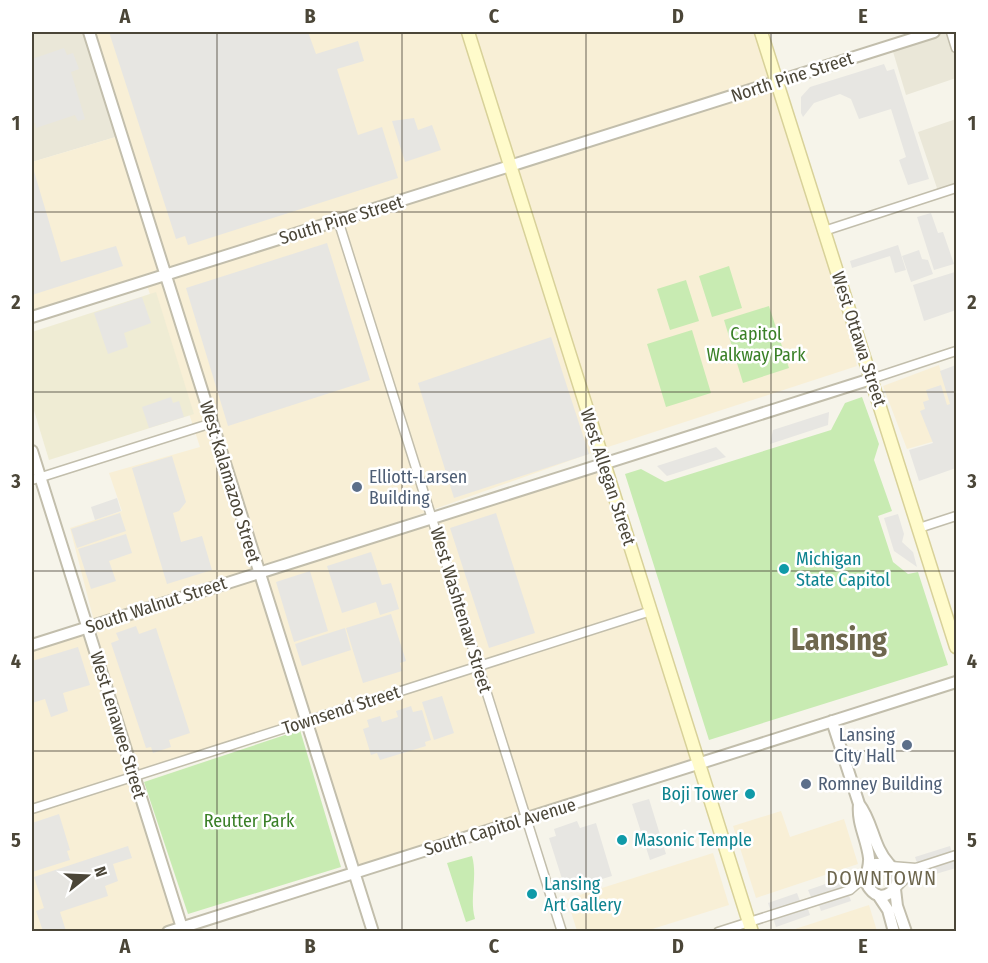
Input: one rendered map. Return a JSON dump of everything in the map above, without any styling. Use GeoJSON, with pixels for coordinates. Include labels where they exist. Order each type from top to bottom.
{"type":"FeatureCollection","features":[{"type":"Feature","properties":{"kind":"main road","name":"West Allegan Street"},"geometry":{"type":"LineString","coordinates":[[468,32],[751,927]]}},
{"type":"Feature","properties":{"kind":"main road","name":"West Ottawa Street"},"geometry":{"type":"LineString","coordinates":[[761,32],[957,647]]}},
{"type":"Feature","properties":{"kind":"street","name":"West Kalamazoo Street"},"geometry":{"type":"LineString","coordinates":[[88,32],[373,932]]}},
{"type":"Feature","properties":{"kind":"street","name":"North Pine Street"},"geometry":{"type":"LineString","coordinates":[[650,122],[934,32]]}},
{"type":"Feature","properties":{"kind":"street"},"geometry":{"type":"LineString","coordinates":[[951,32],[957,48]]}},
{"type":"Feature","properties":{"kind":"street","name":"South Pine Street"},"geometry":{"type":"LineString","coordinates":[[32,317],[650,122]]}},
{"type":"Feature","properties":{"kind":"street"},"geometry":{"type":"LineString","coordinates":[[824,231],[957,188]]}},
{"type":"Feature","properties":{"kind":"street","name":"West Washtenaw Street"},"geometry":{"type":"LineString","coordinates":[[338,220],[562,932]]}},
{"type":"Feature","properties":{"kind":"street"},"geometry":{"type":"LineString","coordinates":[[871,379],[957,351]]}},
{"type":"Feature","properties":{"kind":"street","name":"South Walnut Street"},"geometry":{"type":"LineString","coordinates":[[32,645],[871,379]]}},
{"type":"Feature","properties":{"kind":"street"},"geometry":{"type":"LineString","coordinates":[[36,479],[212,423]]}},
{"type":"Feature","properties":{"kind":"street","name":"West Lenawee Street"},"geometry":{"type":"LineString","coordinates":[[32,451],[36,479],[87,628],[182,929]]}},
{"type":"Feature","properties":{"kind":"street"},"geometry":{"type":"LineString","coordinates":[[919,528],[957,516]]}},
{"type":"Feature","properties":{"kind":"street","name":"Townsend Street"},"geometry":{"type":"LineString","coordinates":[[32,809],[651,611]]}},
{"type":"Feature","properties":{"kind":"street","name":"South Capitol Avenue"},"geometry":{"type":"LineString","coordinates":[[168,932],[957,682]]}},
{"type":"Feature","properties":{"kind":"street"},"geometry":{"type":"LineString","coordinates":[[832,722],[859,804],[867,815],[879,850],[897,873],[897,906],[906,932]]}},
{"type":"Feature","properties":{"kind":"street"},"geometry":{"type":"LineString","coordinates":[[859,804],[857,817],[868,854],[867,884],[888,910],[894,932]]}},
{"type":"Feature","properties":{"kind":"street"},"geometry":{"type":"LineString","coordinates":[[718,932],[751,927],[850,890],[875,864],[916,868],[957,855]]}},
{"type":"Feature","properties":{"kind":"street"},"geometry":{"type":"LineString","coordinates":[[850,890],[888,895],[916,868]]}},
{"type":"Feature","properties":{"kind":"shaded area"},"geometry":{"type":"Polygon","coordinates":[[[32,32],[87,32],[119,136],[32,162],[32,32]]]}},
{"type":"Feature","properties":{"kind":"shaded area"},"geometry":{"type":"Polygon","coordinates":[[[87,32],[761,32],[824,231],[857,366],[611,446],[281,564],[604,463],[699,765],[354,872],[307,722],[134,777],[182,927],[167,932],[32,931],[32,645],[87,628],[130,761],[70,528],[122,511],[109,473],[200,447],[144,276],[32,316],[32,162],[119,136],[87,32]]]}},
{"type":"Feature","properties":{"kind":"shaded area"},"geometry":{"type":"Polygon","coordinates":[[[109,32],[308,32],[316,54],[358,41],[364,61],[337,69],[358,135],[382,127],[398,178],[188,245],[185,236],[176,239],[109,32]]]}},
{"type":"Feature","properties":{"kind":"shaded area"},"geometry":{"type":"Polygon","coordinates":[[[934,32],[951,32],[956,48],[956,78],[906,95],[891,45],[934,32]]]}},
{"type":"Feature","properties":{"kind":"shaded area"},"geometry":{"type":"Polygon","coordinates":[[[64,48],[67,55],[73,53],[79,69],[71,72],[85,119],[78,121],[75,115],[36,128],[35,123],[32,124],[32,59],[64,48]]]}},
{"type":"Feature","properties":{"kind":"shaded area"},"geometry":{"type":"Polygon","coordinates":[[[884,64],[887,71],[894,69],[929,179],[908,185],[899,160],[906,157],[891,109],[859,119],[851,99],[840,94],[814,103],[803,117],[801,113],[801,97],[810,87],[884,64]]]}},
{"type":"Feature","properties":{"kind":"shaded area"},"geometry":{"type":"Polygon","coordinates":[[[414,118],[418,130],[432,125],[441,150],[405,162],[392,121],[414,118]]]}},
{"type":"Feature","properties":{"kind":"shaded area"},"geometry":{"type":"Polygon","coordinates":[[[956,119],[956,188],[939,194],[918,132],[956,119]]]}},
{"type":"Feature","properties":{"kind":"shaded area"},"geometry":{"type":"Polygon","coordinates":[[[33,168],[61,262],[116,246],[123,266],[32,295],[33,168]]]}},
{"type":"Feature","properties":{"kind":"shaded area"},"geometry":{"type":"Polygon","coordinates":[[[931,213],[938,233],[943,232],[954,264],[934,270],[917,217],[931,213]]]}},
{"type":"Feature","properties":{"kind":"shaded area"},"geometry":{"type":"Polygon","coordinates":[[[327,243],[370,380],[228,426],[186,288],[327,243]]]}},
{"type":"Feature","properties":{"kind":"shaded area"},"geometry":{"type":"Polygon","coordinates":[[[898,245],[906,270],[895,273],[890,256],[852,268],[850,261],[898,245]]]}},
{"type":"Feature","properties":{"kind":"shaded area"},"geometry":{"type":"Polygon","coordinates":[[[919,250],[922,259],[928,260],[933,274],[911,282],[902,256],[919,250]]]}},
{"type":"Feature","properties":{"kind":"shaded area"},"geometry":{"type":"Polygon","coordinates":[[[955,272],[956,310],[924,321],[913,285],[955,272]]]}},
{"type":"Feature","properties":{"kind":"shaded area"},"geometry":{"type":"Polygon","coordinates":[[[156,292],[194,414],[49,460],[32,404],[32,332],[156,292]]]}},
{"type":"Feature","properties":{"kind":"shaded area"},"geometry":{"type":"Polygon","coordinates":[[[142,297],[151,323],[124,333],[128,347],[108,354],[94,313],[142,297]]]}},
{"type":"Feature","properties":{"kind":"shaded area"},"geometry":{"type":"Polygon","coordinates":[[[551,337],[589,454],[454,498],[418,383],[551,337]]]}},
{"type":"Feature","properties":{"kind":"shaded area"},"geometry":{"type":"Polygon","coordinates":[[[939,365],[956,423],[956,435],[907,449],[883,386],[939,365]]]}},
{"type":"Feature","properties":{"kind":"shaded area"},"geometry":{"type":"Polygon","coordinates":[[[956,365],[956,468],[919,481],[909,450],[933,443],[920,411],[925,409],[923,402],[929,400],[926,390],[941,385],[947,405],[950,404],[940,371],[956,365]]]}},
{"type":"Feature","properties":{"kind":"shaded area"},"geometry":{"type":"Polygon","coordinates":[[[171,397],[173,403],[179,401],[184,417],[149,428],[142,407],[171,397]]]}},
{"type":"Feature","properties":{"kind":"shaded area"},"geometry":{"type":"Polygon","coordinates":[[[829,412],[828,425],[770,444],[773,430],[829,412]]]}},
{"type":"Feature","properties":{"kind":"shaded area"},"geometry":{"type":"Polygon","coordinates":[[[716,447],[726,457],[667,476],[657,466],[716,447]]]}},
{"type":"Feature","properties":{"kind":"shaded area"},"geometry":{"type":"Polygon","coordinates":[[[172,456],[186,502],[179,511],[173,513],[181,542],[202,536],[212,570],[167,584],[132,468],[172,456]]]}},
{"type":"Feature","properties":{"kind":"shaded area"},"geometry":{"type":"Polygon","coordinates":[[[117,498],[121,511],[95,520],[91,507],[117,498]]]}},
{"type":"Feature","properties":{"kind":"shaded area"},"geometry":{"type":"Polygon","coordinates":[[[120,513],[126,531],[77,548],[71,529],[120,513]]]}},
{"type":"Feature","properties":{"kind":"shaded area"},"geometry":{"type":"Polygon","coordinates":[[[496,513],[535,633],[489,648],[450,528],[496,513]]]}},
{"type":"Feature","properties":{"kind":"shaded area"},"geometry":{"type":"Polygon","coordinates":[[[898,514],[904,534],[902,542],[913,552],[917,567],[894,551],[884,518],[898,514]]]}},
{"type":"Feature","properties":{"kind":"shaded area"},"geometry":{"type":"Polygon","coordinates":[[[126,534],[132,553],[109,561],[116,581],[91,589],[78,549],[126,534]]]}},
{"type":"Feature","properties":{"kind":"shaded area"},"geometry":{"type":"Polygon","coordinates":[[[371,552],[382,585],[391,583],[399,609],[380,615],[376,602],[342,613],[327,566],[371,552]]]}},
{"type":"Feature","properties":{"kind":"shaded area"},"geometry":{"type":"Polygon","coordinates":[[[310,571],[328,631],[294,642],[276,582],[310,571]]]}},
{"type":"Feature","properties":{"kind":"shaded area"},"geometry":{"type":"Polygon","coordinates":[[[391,614],[406,661],[400,663],[402,671],[363,683],[346,628],[391,614]]]}},
{"type":"Feature","properties":{"kind":"shaded area"},"geometry":{"type":"Polygon","coordinates":[[[136,626],[139,634],[156,628],[190,733],[169,740],[171,747],[153,753],[151,747],[146,748],[111,643],[119,640],[116,633],[136,626]]]}},
{"type":"Feature","properties":{"kind":"shaded area"},"geometry":{"type":"Polygon","coordinates":[[[345,628],[351,650],[302,666],[295,644],[345,628]]]}},
{"type":"Feature","properties":{"kind":"shaded area"},"geometry":{"type":"Polygon","coordinates":[[[78,647],[90,685],[63,693],[68,711],[51,717],[45,699],[32,703],[32,661],[78,647]]]}},
{"type":"Feature","properties":{"kind":"shaded area"},"geometry":{"type":"Polygon","coordinates":[[[442,696],[454,733],[434,740],[422,702],[442,696]]]}},
{"type":"Feature","properties":{"kind":"shaded area"},"geometry":{"type":"Polygon","coordinates":[[[411,706],[413,712],[422,710],[431,740],[425,742],[426,746],[380,760],[377,753],[371,755],[363,729],[369,727],[367,720],[380,716],[382,722],[398,717],[396,711],[411,706]]]}},
{"type":"Feature","properties":{"kind":"shaded area"},"geometry":{"type":"Polygon","coordinates":[[[649,799],[666,854],[650,860],[632,804],[649,799]]]}},
{"type":"Feature","properties":{"kind":"shaded area"},"geometry":{"type":"Polygon","coordinates":[[[781,811],[790,837],[844,819],[858,864],[756,898],[733,826],[781,811]]]}},
{"type":"Feature","properties":{"kind":"shaded area"},"geometry":{"type":"Polygon","coordinates":[[[59,814],[70,850],[67,851],[70,860],[32,872],[32,823],[59,814]]]}},
{"type":"Feature","properties":{"kind":"shaded area"},"geometry":{"type":"Polygon","coordinates":[[[577,821],[580,828],[596,823],[612,876],[572,888],[569,880],[563,882],[549,838],[556,836],[554,829],[577,821]]]}},
{"type":"Feature","properties":{"kind":"shaded area"},"geometry":{"type":"Polygon","coordinates":[[[128,846],[132,858],[113,864],[118,881],[105,886],[108,896],[60,912],[66,931],[43,931],[36,911],[44,908],[34,877],[128,846]]]}},
{"type":"Feature","properties":{"kind":"shaded area"},"geometry":{"type":"Polygon","coordinates":[[[950,846],[952,852],[956,851],[956,868],[922,878],[915,857],[950,846]]]}},
{"type":"Feature","properties":{"kind":"shaded area"},"geometry":{"type":"Polygon","coordinates":[[[713,853],[729,905],[646,931],[577,931],[567,899],[713,853]]]}},
{"type":"Feature","properties":{"kind":"shaded area"},"geometry":{"type":"Polygon","coordinates":[[[843,878],[851,901],[821,911],[819,905],[808,909],[810,915],[776,927],[768,903],[797,893],[800,901],[811,897],[808,890],[843,878]]]}},
{"type":"Feature","properties":{"kind":"shaded area"},"geometry":{"type":"Polygon","coordinates":[[[869,905],[877,931],[789,931],[869,905]]]}},
{"type":"Feature","properties":{"kind":"green space","name":"Capitol Walkway Park"},"geometry":{"type":"Polygon","coordinates":[[[729,266],[742,308],[712,317],[699,276],[729,266]]]}},
{"type":"Feature","properties":{"kind":"green space","name":"Capitol Walkway Park"},"geometry":{"type":"Polygon","coordinates":[[[686,280],[699,321],[670,330],[657,289],[686,280]]]}},
{"type":"Feature","properties":{"kind":"green space","name":"Capitol Walkway Park"},"geometry":{"type":"Polygon","coordinates":[[[769,306],[789,368],[743,383],[724,320],[769,306]]]}},
{"type":"Feature","properties":{"kind":"green space","name":"Capitol Walkway Park"},"geometry":{"type":"Polygon","coordinates":[[[692,330],[711,393],[666,407],[647,344],[692,330]]]}},
{"type":"Feature","properties":{"kind":"green space"},"geometry":{"type":"Polygon","coordinates":[[[862,397],[879,444],[874,460],[892,511],[878,516],[893,562],[908,574],[918,572],[948,665],[709,740],[625,474],[641,469],[665,482],[831,430],[845,403],[862,397]]]}},
{"type":"Feature","properties":{"kind":"green space","name":"Reutter Park"},"geometry":{"type":"Polygon","coordinates":[[[300,730],[341,867],[188,914],[144,782],[300,730]]]}},
{"type":"Feature","properties":{"kind":"green space"},"geometry":{"type":"Polygon","coordinates":[[[472,856],[475,919],[466,922],[447,863],[472,856]]]}},
{"type":"Feature","properties":{"kind":"place","name":"Elliott-Larsen Building"},"geometry":{"type":"Point","coordinates":[357,487]}},
{"type":"Feature","properties":{"kind":"place","name":"Michigan State Capitol"},"geometry":{"type":"Point","coordinates":[784,569]}},
{"type":"Feature","properties":{"kind":"place","name":"Lansing City Hall"},"geometry":{"type":"Point","coordinates":[907,745]}},
{"type":"Feature","properties":{"kind":"place","name":"Romney Building"},"geometry":{"type":"Point","coordinates":[806,784]}},
{"type":"Feature","properties":{"kind":"place","name":"Boji Tower"},"geometry":{"type":"Point","coordinates":[750,794]}},
{"type":"Feature","properties":{"kind":"place","name":"Masonic Temple"},"geometry":{"type":"Point","coordinates":[622,840]}},
{"type":"Feature","properties":{"kind":"place","name":"Lansing Art Gallery"},"geometry":{"type":"Point","coordinates":[532,894]}},
{"type":"Feature","properties":{"kind":"district","name":"Lansing"},"geometry":{"type":"Point","coordinates":[839,640]}},
{"type":"Feature","properties":{"kind":"district","name":"DOWNTOWN"},"geometry":{"type":"Point","coordinates":[882,878]}}]}
